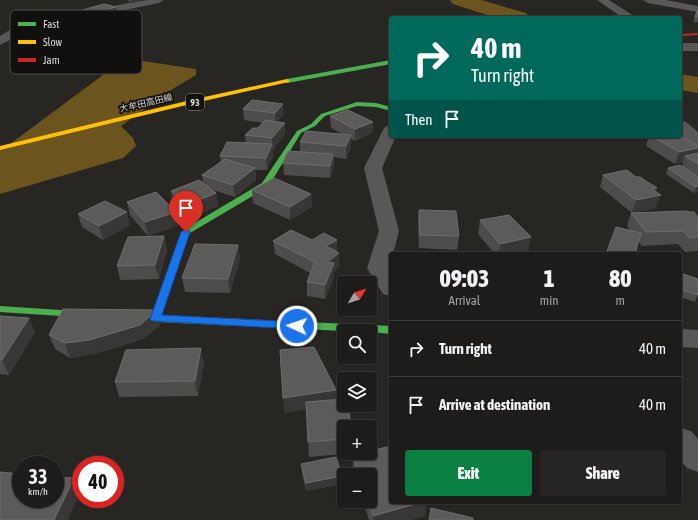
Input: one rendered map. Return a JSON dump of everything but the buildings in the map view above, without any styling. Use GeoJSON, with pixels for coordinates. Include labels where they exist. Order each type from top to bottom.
{"type":"FeatureCollection","features":[{"type":"Feature","properties":{"kind":"street"},"geometry":{"type":"LineString","coordinates":[[106,10],[159,0]]}},
{"type":"Feature","properties":{"kind":"street"},"geometry":{"type":"LineString","coordinates":[[602,0],[628,16]]}},
{"type":"Feature","properties":{"kind":"street"},"geometry":{"type":"LineString","coordinates":[[648,0],[698,9]]}},
{"type":"Feature","properties":{"kind":"street"},"geometry":{"type":"LineString","coordinates":[[682,35],[698,34]]}},
{"type":"Feature","properties":{"kind":"street"},"geometry":{"type":"LineString","coordinates":[[0,41],[10,35]]}},
{"type":"Feature","properties":{"kind":"street"},"geometry":{"type":"LineString","coordinates":[[682,47],[698,47]]}},
{"type":"Feature","properties":{"kind":"street","name":"大牟田高田線"},"geometry":{"type":"LineString","coordinates":[[0,148],[231,93],[347,69],[389,62]]}},
{"type":"Feature","properties":{"kind":"street"},"geometry":{"type":"LineString","coordinates":[[155,319],[186,232],[266,185],[299,132],[312,125],[323,115],[357,104],[376,105],[389,108]]}},
{"type":"Feature","properties":{"kind":"street"},"geometry":{"type":"LineString","coordinates":[[682,127],[698,141]]}},
{"type":"Feature","properties":{"kind":"street"},"geometry":{"type":"LineString","coordinates":[[389,134],[373,168],[389,231],[378,268],[389,286]]}},
{"type":"Feature","properties":{"kind":"street"},"geometry":{"type":"LineString","coordinates":[[0,309],[101,315]]}},
{"type":"Feature","properties":{"kind":"street"},"geometry":{"type":"LineString","coordinates":[[117,316],[389,330]]}},
{"type":"Feature","properties":{"kind":"street"},"geometry":{"type":"LineString","coordinates":[[682,338],[698,339]]}},
{"type":"Feature","properties":{"kind":"street"},"geometry":{"type":"LineString","coordinates":[[682,442],[698,459]]}},
{"type":"Feature","properties":{"kind":"shaded area"},"geometry":{"type":"Polygon","coordinates":[[[142,61],[196,69],[196,75],[171,90],[121,126],[133,138],[136,146],[123,158],[0,194],[0,148],[10,144],[104,74],[142,74],[142,61]]]}},
{"type":"Feature","properties":{"kind":"waterway"},"geometry":{"type":"LineString","coordinates":[[460,0],[512,16]]}},
{"type":"Feature","properties":{"kind":"waterway"},"geometry":{"type":"LineString","coordinates":[[682,82],[698,85]]}},
{"type":"Feature","properties":{"kind":"traffic: fast"},"geometry":{"type":"LineString","coordinates":[[287,81],[389,62]]}},
{"type":"Feature","properties":{"kind":"traffic: fast"},"geometry":{"type":"LineString","coordinates":[[155,319],[186,232],[265,185],[299,132],[313,125],[323,115],[357,104],[376,105],[389,108]]}},
{"type":"Feature","properties":{"kind":"traffic: fast"},"geometry":{"type":"LineString","coordinates":[[0,309],[91,315]]}},
{"type":"Feature","properties":{"kind":"traffic: fast"},"geometry":{"type":"LineString","coordinates":[[129,317],[389,330]]}},
{"type":"Feature","properties":{"kind":"traffic: slow"},"geometry":{"type":"LineString","coordinates":[[0,148],[195,101],[287,81]]}},
{"type":"Feature","properties":{"kind":"traffic: jam"},"geometry":{"type":"LineString","coordinates":[[682,35],[698,34]]}},
{"type":"Feature","properties":{"kind":"route"},"geometry":{"type":"LineString","coordinates":[[186,232],[155,319],[297,326]]}}]}
